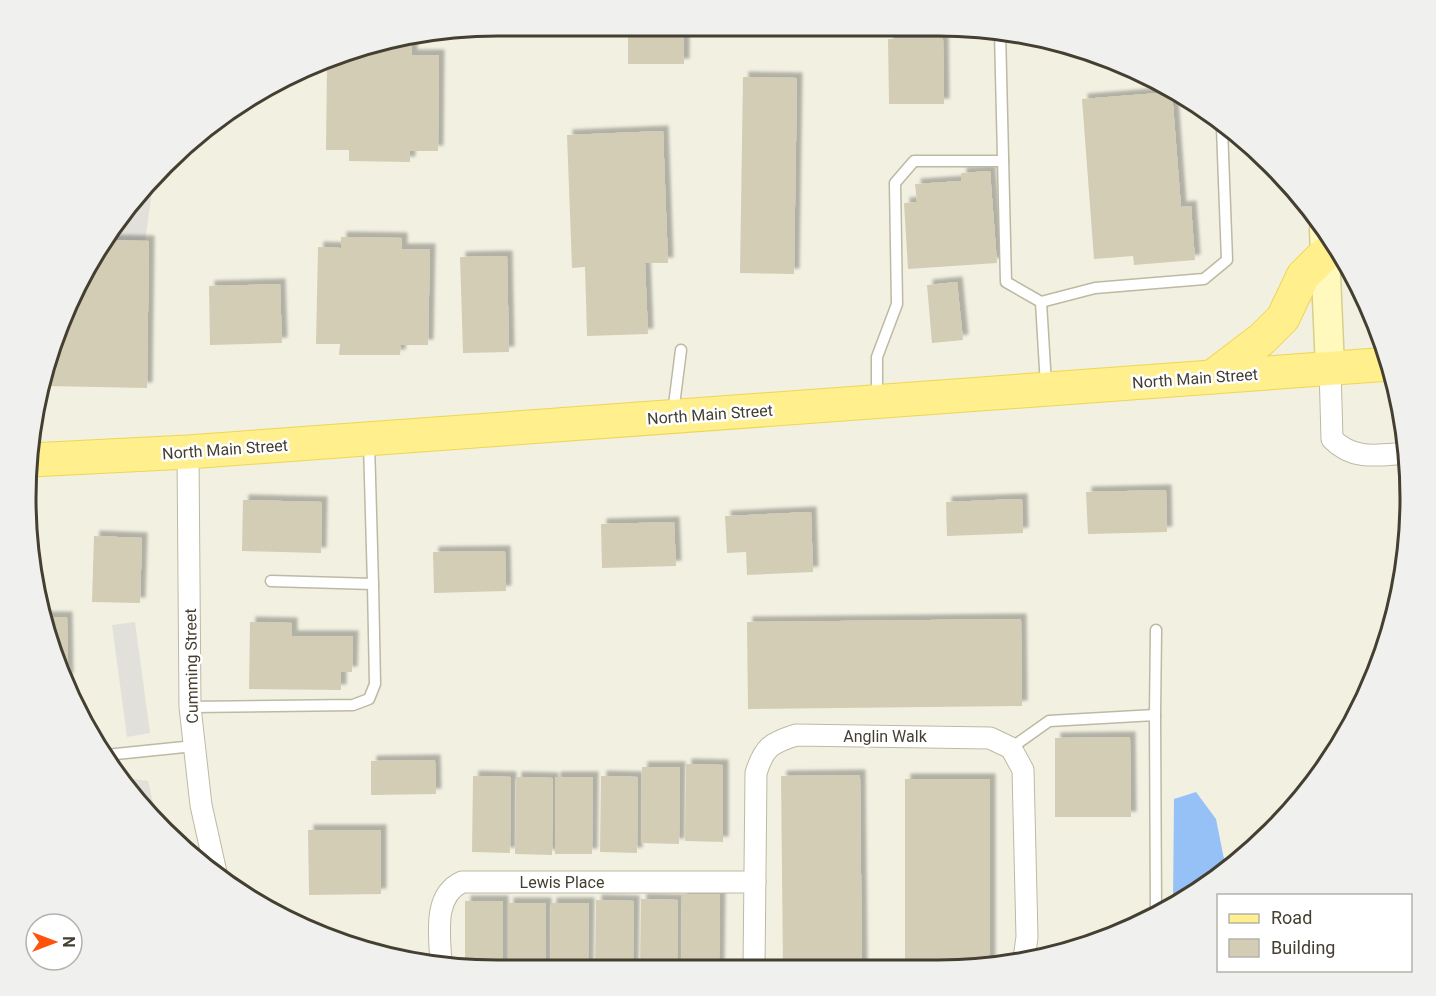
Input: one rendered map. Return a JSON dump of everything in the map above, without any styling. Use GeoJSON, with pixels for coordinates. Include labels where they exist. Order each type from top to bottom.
{"type":"FeatureCollection","features":[{"type":"Feature","properties":{"kind":"main road"},"geometry":{"type":"LineString","coordinates":[[1212,377],[1262,339],[1282,318],[1303,276],[1323,243]]}},
{"type":"Feature","properties":{"kind":"main road","name":"North Main Street"},"geometry":{"type":"LineString","coordinates":[[38,460],[188,452],[1380,365]]}},
{"type":"Feature","properties":{"kind":"street"},"geometry":{"type":"LineString","coordinates":[[1324,244],[1332,439],[1342,449],[1358,456],[1398,454]]}},
{"type":"Feature","properties":{"kind":"street","name":"Cumming Street"},"geometry":{"type":"LineString","coordinates":[[188,452],[190,706],[201,805],[214,862]]}},
{"type":"Feature","properties":{"kind":"street","name":"Anglin Walk"},"geometry":{"type":"LineString","coordinates":[[754,960],[756,773],[762,754],[776,741],[796,735],[966,737],[990,738],[1011,748]]}},
{"type":"Feature","properties":{"kind":"street"},"geometry":{"type":"LineString","coordinates":[[1011,748],[1023,770],[1027,937],[1025,951]]}},
{"type":"Feature","properties":{"kind":"street","name":"Lewis Place"},"geometry":{"type":"LineString","coordinates":[[441,956],[440,907],[450,888],[462,882],[755,882]]}},
{"type":"Feature","properties":{"kind":"lane"},"geometry":{"type":"LineString","coordinates":[[1000,40],[1006,282],[1041,302],[1095,288],[1204,279],[1227,260],[1222,134]]}},
{"type":"Feature","properties":{"kind":"lane"},"geometry":{"type":"LineString","coordinates":[[877,402],[877,357],[897,304],[895,183],[914,161],[1003,161]]}},
{"type":"Feature","properties":{"kind":"lane"},"geometry":{"type":"LineString","coordinates":[[1041,302],[1046,389]]}},
{"type":"Feature","properties":{"kind":"lane"},"geometry":{"type":"LineString","coordinates":[[673,417],[681,350]]}},
{"type":"Feature","properties":{"kind":"lane"},"geometry":{"type":"LineString","coordinates":[[190,706],[353,705],[369,699],[375,684],[369,439]]}},
{"type":"Feature","properties":{"kind":"lane"},"geometry":{"type":"LineString","coordinates":[[271,581],[373,584]]}},
{"type":"Feature","properties":{"kind":"lane"},"geometry":{"type":"LineString","coordinates":[[1156,630],[1156,905]]}},
{"type":"Feature","properties":{"kind":"lane"},"geometry":{"type":"LineString","coordinates":[[1011,748],[1048,721],[1155,715]]}},
{"type":"Feature","properties":{"kind":"lane"},"geometry":{"type":"LineString","coordinates":[[114,754],[194,746]]}},
{"type":"Feature","properties":{"kind":"shaded area"},"geometry":{"type":"Polygon","coordinates":[[[152,192],[145,241],[115,240],[152,192]]]}},
{"type":"Feature","properties":{"kind":"shaded area"},"geometry":{"type":"Polygon","coordinates":[[[135,622],[150,733],[127,737],[112,625],[135,622]]]}},
{"type":"Feature","properties":{"kind":"shaded area"},"geometry":{"type":"Polygon","coordinates":[[[131,778],[148,781],[154,806],[131,778]]]}},
{"type":"Feature","properties":{"kind":"water"},"geometry":{"type":"Polygon","coordinates":[[[1196,792],[1216,819],[1224,861],[1173,895],[1174,799],[1196,792]]]}},
{"type":"Feature","properties":{"kind":"building"},"geometry":{"type":"Polygon","coordinates":[[[628,36],[684,36],[684,64],[628,64],[628,36]]]}},
{"type":"Feature","properties":{"kind":"building"},"geometry":{"type":"Polygon","coordinates":[[[943,38],[944,104],[889,104],[888,39],[943,38]]]}},
{"type":"Feature","properties":{"kind":"building"},"geometry":{"type":"Polygon","coordinates":[[[412,44],[412,55],[439,55],[438,151],[410,151],[410,162],[349,161],[349,150],[326,150],[327,69],[378,52],[412,44]]]}},
{"type":"Feature","properties":{"kind":"building"},"geometry":{"type":"Polygon","coordinates":[[[743,77],[797,78],[794,274],[740,273],[743,77]]]}},
{"type":"Feature","properties":{"kind":"building"},"geometry":{"type":"Polygon","coordinates":[[[1159,93],[1173,100],[1181,207],[1191,206],[1195,260],[1134,265],[1133,256],[1094,259],[1082,99],[1159,93]]]}},
{"type":"Feature","properties":{"kind":"building"},"geometry":{"type":"Polygon","coordinates":[[[663,131],[668,263],[645,263],[648,334],[587,336],[585,267],[572,268],[567,135],[663,131]]]}},
{"type":"Feature","properties":{"kind":"building"},"geometry":{"type":"Polygon","coordinates":[[[990,171],[997,263],[908,269],[904,203],[917,202],[915,184],[961,181],[961,173],[990,171]]]}},
{"type":"Feature","properties":{"kind":"building"},"geometry":{"type":"Polygon","coordinates":[[[341,237],[402,238],[402,249],[430,249],[428,345],[401,345],[400,355],[339,355],[340,344],[316,344],[318,247],[341,248],[341,237]]]}},
{"type":"Feature","properties":{"kind":"building"},"geometry":{"type":"Polygon","coordinates":[[[115,240],[149,241],[147,388],[50,386],[71,321],[98,267],[115,240]]]}},
{"type":"Feature","properties":{"kind":"building"},"geometry":{"type":"Polygon","coordinates":[[[507,256],[509,352],[463,353],[460,257],[507,256]]]}},
{"type":"Feature","properties":{"kind":"building"},"geometry":{"type":"Polygon","coordinates":[[[957,282],[963,340],[932,343],[927,285],[957,282]]]}},
{"type":"Feature","properties":{"kind":"building"},"geometry":{"type":"Polygon","coordinates":[[[280,284],[282,343],[210,345],[209,286],[280,284]]]}},
{"type":"Feature","properties":{"kind":"building"},"geometry":{"type":"Polygon","coordinates":[[[1166,490],[1167,532],[1088,534],[1086,492],[1166,490]]]}},
{"type":"Feature","properties":{"kind":"building"},"geometry":{"type":"Polygon","coordinates":[[[1022,499],[1023,533],[947,536],[946,502],[1022,499]]]}},
{"type":"Feature","properties":{"kind":"building"},"geometry":{"type":"Polygon","coordinates":[[[243,500],[322,502],[321,553],[242,551],[243,500]]]}},
{"type":"Feature","properties":{"kind":"building"},"geometry":{"type":"Polygon","coordinates":[[[811,512],[813,572],[747,575],[746,552],[727,553],[725,516],[811,512]]]}},
{"type":"Feature","properties":{"kind":"building"},"geometry":{"type":"Polygon","coordinates":[[[674,522],[676,566],[602,568],[601,524],[674,522]]]}},
{"type":"Feature","properties":{"kind":"building"},"geometry":{"type":"Polygon","coordinates":[[[94,536],[142,538],[140,603],[92,602],[94,536]]]}},
{"type":"Feature","properties":{"kind":"building"},"geometry":{"type":"Polygon","coordinates":[[[505,551],[506,591],[434,593],[433,552],[505,551]]]}},
{"type":"Feature","properties":{"kind":"building"},"geometry":{"type":"Polygon","coordinates":[[[52,617],[67,617],[68,666],[52,617]]]}},
{"type":"Feature","properties":{"kind":"building"},"geometry":{"type":"Polygon","coordinates":[[[1021,619],[1022,706],[748,709],[747,622],[1021,619]]]}},
{"type":"Feature","properties":{"kind":"building"},"geometry":{"type":"Polygon","coordinates":[[[250,622],[292,623],[292,636],[353,636],[352,672],[341,672],[341,690],[249,689],[250,622]]]}},
{"type":"Feature","properties":{"kind":"building"},"geometry":{"type":"Polygon","coordinates":[[[1130,737],[1131,817],[1055,817],[1055,738],[1130,737]]]}},
{"type":"Feature","properties":{"kind":"building"},"geometry":{"type":"Polygon","coordinates":[[[435,760],[436,794],[371,795],[371,761],[435,760]]]}},
{"type":"Feature","properties":{"kind":"building"},"geometry":{"type":"Polygon","coordinates":[[[686,764],[723,765],[723,842],[685,841],[686,764]]]}},
{"type":"Feature","properties":{"kind":"building"},"geometry":{"type":"Polygon","coordinates":[[[642,767],[680,767],[679,844],[641,843],[642,767]]]}},
{"type":"Feature","properties":{"kind":"building"},"geometry":{"type":"Polygon","coordinates":[[[860,775],[862,960],[783,960],[781,776],[860,775]]]}},
{"type":"Feature","properties":{"kind":"building"},"geometry":{"type":"Polygon","coordinates":[[[473,776],[511,777],[510,853],[472,852],[473,776]]]}},
{"type":"Feature","properties":{"kind":"building"},"geometry":{"type":"Polygon","coordinates":[[[601,776],[638,777],[637,853],[600,852],[601,776]]]}},
{"type":"Feature","properties":{"kind":"building"},"geometry":{"type":"Polygon","coordinates":[[[516,777],[553,778],[552,855],[515,854],[516,777]]]}},
{"type":"Feature","properties":{"kind":"building"},"geometry":{"type":"Polygon","coordinates":[[[555,777],[593,777],[592,854],[555,854],[555,777]]]}},
{"type":"Feature","properties":{"kind":"building"},"geometry":{"type":"Polygon","coordinates":[[[905,779],[990,779],[990,957],[905,960],[905,779]]]}},
{"type":"Feature","properties":{"kind":"building"},"geometry":{"type":"Polygon","coordinates":[[[308,830],[381,830],[381,894],[309,895],[308,830]]]}},
{"type":"Feature","properties":{"kind":"building"},"geometry":{"type":"Polygon","coordinates":[[[682,894],[720,894],[719,960],[681,960],[682,894]]]}},
{"type":"Feature","properties":{"kind":"building"},"geometry":{"type":"Polygon","coordinates":[[[641,899],[678,900],[677,960],[640,960],[641,899]]]}},
{"type":"Feature","properties":{"kind":"building"},"geometry":{"type":"Polygon","coordinates":[[[596,900],[634,901],[633,960],[595,960],[596,900]]]}},
{"type":"Feature","properties":{"kind":"building"},"geometry":{"type":"Polygon","coordinates":[[[465,901],[503,901],[503,960],[465,959],[465,901]]]}},
{"type":"Feature","properties":{"kind":"building"},"geometry":{"type":"Polygon","coordinates":[[[508,903],[546,903],[546,960],[508,960],[508,903]]]}},
{"type":"Feature","properties":{"kind":"building"},"geometry":{"type":"Polygon","coordinates":[[[551,903],[589,903],[588,960],[550,960],[551,903]]]}}]}
